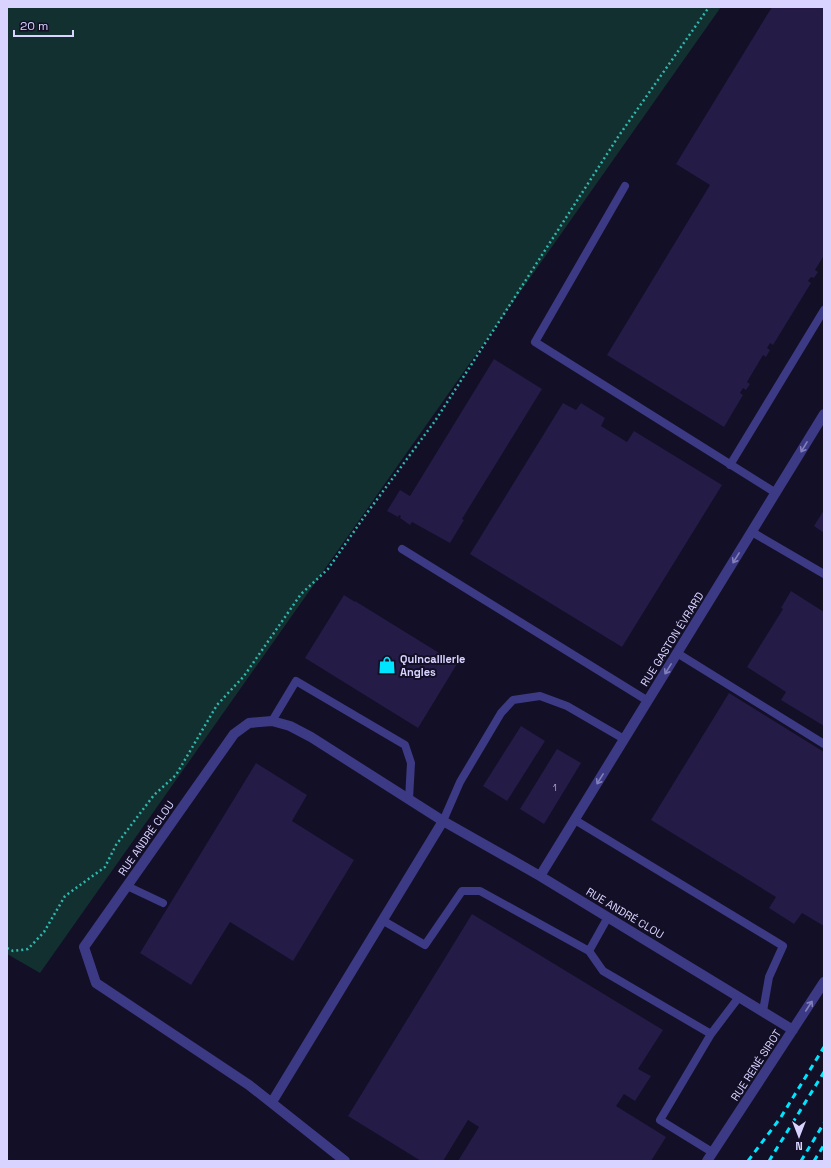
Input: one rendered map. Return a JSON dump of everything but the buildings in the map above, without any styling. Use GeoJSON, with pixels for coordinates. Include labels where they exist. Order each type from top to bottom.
{"type":"FeatureCollection","features":[{"type":"Feature","properties":{"kind":"street","name":"RUE GASTON ÉVRARD"},"geometry":{"type":"LineString","coordinates":[[540,876],[824,414]]}},
{"type":"Feature","properties":{"kind":"street","name":"RUE ANDRÉ CLOU"},"geometry":{"type":"LineString","coordinates":[[345,1161],[249,1084],[96,984],[84,947],[234,734],[249,723],[272,720],[290,726],[311,737],[443,821],[540,876],[793,1030]]}},
{"type":"Feature","properties":{"kind":"street"},"geometry":{"type":"LineString","coordinates":[[272,1102],[443,821]]}},
{"type":"Feature","properties":{"kind":"street","name":"RUE RENÉ SIROT"},"geometry":{"type":"LineString","coordinates":[[710,1157],[824,982]]}},
{"type":"Feature","properties":{"kind":"lane"},"geometry":{"type":"LineString","coordinates":[[625,186],[535,342],[776,493]]}},
{"type":"Feature","properties":{"kind":"lane"},"geometry":{"type":"LineString","coordinates":[[730,465],[824,310]]}},
{"type":"Feature","properties":{"kind":"lane"},"geometry":{"type":"LineString","coordinates":[[752,532],[824,574]]}},
{"type":"Feature","properties":{"kind":"lane"},"geometry":{"type":"LineString","coordinates":[[402,549],[648,701]]}},
{"type":"Feature","properties":{"kind":"lane"},"geometry":{"type":"LineString","coordinates":[[677,653],[824,744]]}},
{"type":"Feature","properties":{"kind":"lane"},"geometry":{"type":"LineString","coordinates":[[272,720],[296,680],[405,745],[411,763],[409,799]]}},
{"type":"Feature","properties":{"kind":"lane"},"geometry":{"type":"LineString","coordinates":[[443,821],[463,776],[501,713],[513,700],[540,696],[560,703],[624,739]]}},
{"type":"Feature","properties":{"kind":"lane"},"geometry":{"type":"LineString","coordinates":[[575,820],[783,946],[769,977],[763,1011]]}},
{"type":"Feature","properties":{"kind":"lane"},"geometry":{"type":"LineString","coordinates":[[127,886],[163,903]]}},
{"type":"Feature","properties":{"kind":"lane"},"geometry":{"type":"LineString","coordinates":[[382,920],[425,945],[462,891],[480,891],[589,951],[602,971],[711,1034]]}},
{"type":"Feature","properties":{"kind":"lane"},"geometry":{"type":"LineString","coordinates":[[589,951],[608,917]]}},
{"type":"Feature","properties":{"kind":"lane"},"geometry":{"type":"LineString","coordinates":[[710,1157],[660,1120],[711,1034],[739,997]]}},
{"type":"Feature","properties":{"kind":"path"},"geometry":{"type":"LineString","coordinates":[[7,948],[13,951],[28,949],[44,932],[65,896],[105,867],[116,845],[154,795],[176,775],[217,705],[244,676],[301,594],[328,569],[364,517],[435,421],[618,137],[709,7]]}},
{"type":"Feature","properties":{"kind":"green space"},"geometry":{"type":"Polygon","coordinates":[[[7,7],[721,7],[40,973],[7,954],[7,7]]]}},
{"type":"Feature","properties":{"kind":"railway"},"geometry":{"type":"LineString","coordinates":[[748,1161],[781,1117],[824,1047]]}},
{"type":"Feature","properties":{"kind":"railway"},"geometry":{"type":"LineString","coordinates":[[769,1161],[824,1072]]}},
{"type":"Feature","properties":{"kind":"railway"},"geometry":{"type":"LineString","coordinates":[[801,1161],[824,1123]]}},
{"type":"Feature","properties":{"kind":"railway"},"geometry":{"type":"LineString","coordinates":[[814,1161],[824,1145]]}},
{"type":"Feature","properties":{"kind":"place","name":"Quincaillerie Angles"},"geometry":{"type":"Point","coordinates":[387,665]}}]}
